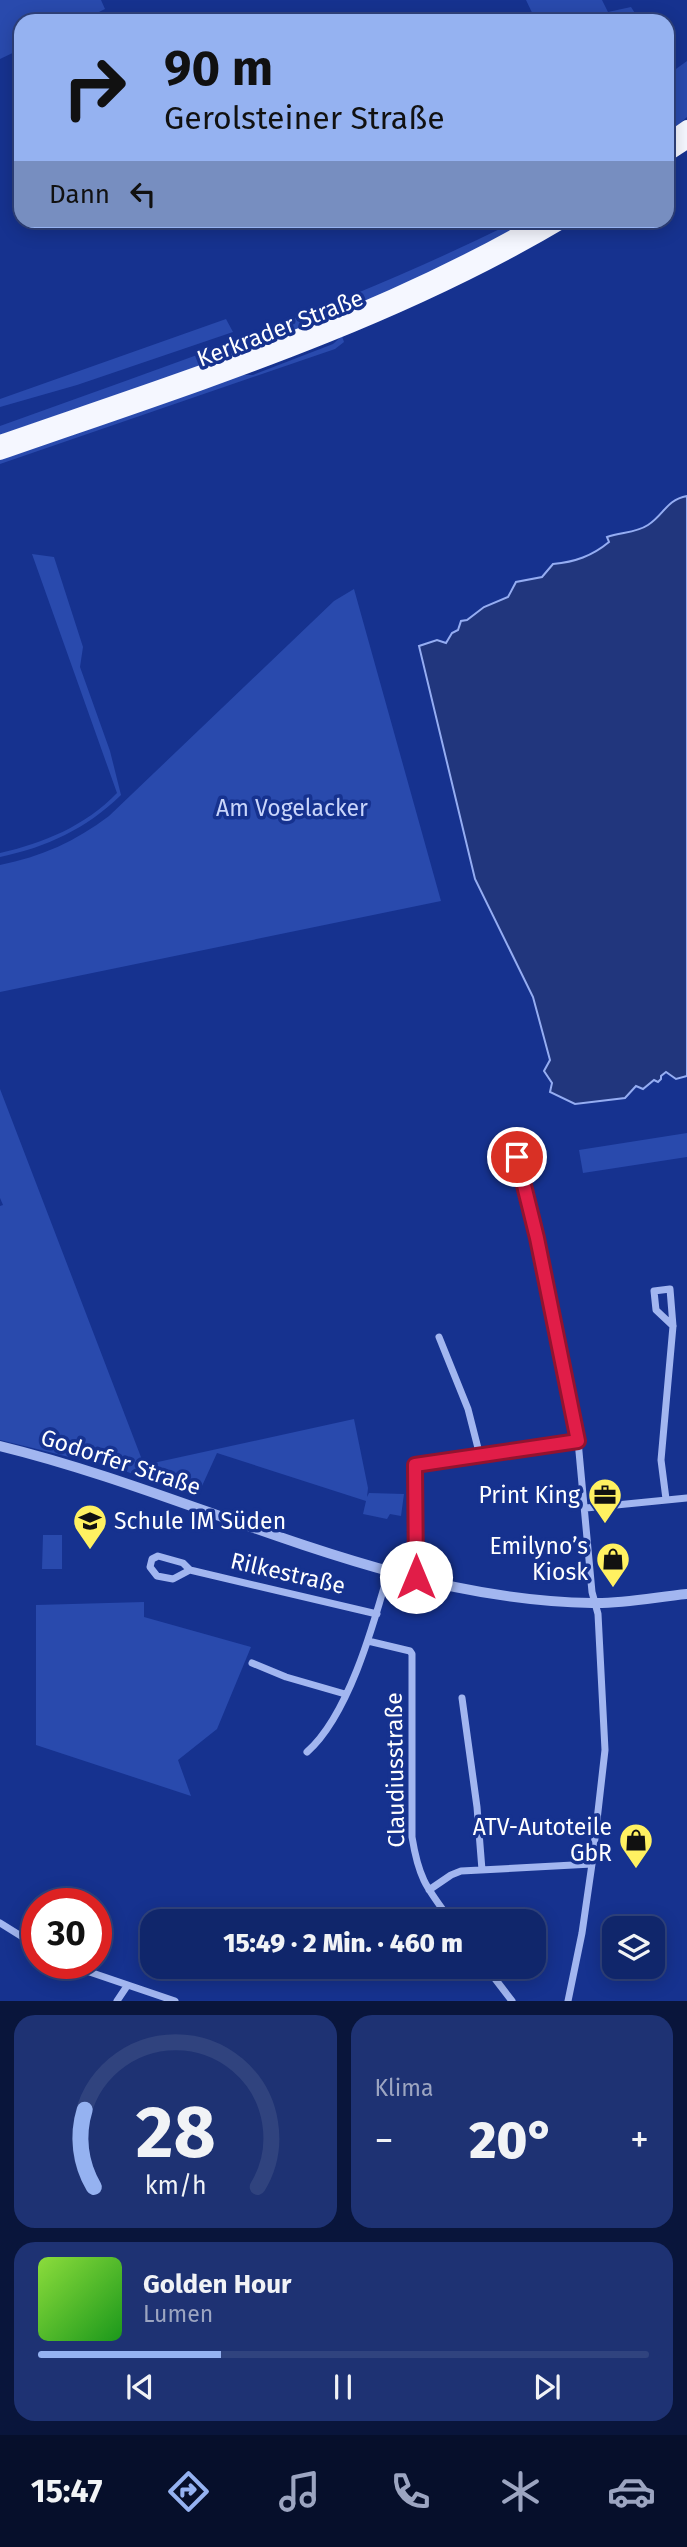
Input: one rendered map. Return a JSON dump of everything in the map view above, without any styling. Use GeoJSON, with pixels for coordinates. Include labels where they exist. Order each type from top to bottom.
{"type":"FeatureCollection","features":[{"type":"Feature","properties":{"kind":"highway","name":"Kerkrader Straße"},"geometry":{"type":"LineString","coordinates":[[0,442],[296,336],[446,271],[527,228]]}},
{"type":"Feature","properties":{"kind":"highway","name":"Kerkrader Straße"},"geometry":{"type":"LineString","coordinates":[[0,453],[313,341],[476,270],[551,228]]}},
{"type":"Feature","properties":{"kind":"street"},"geometry":{"type":"LineString","coordinates":[[516,1154],[537,1238],[578,1441],[592,1592],[598,1614],[605,1750],[582,1933],[568,2001]]}},
{"type":"Feature","properties":{"kind":"street"},"geometry":{"type":"LineString","coordinates":[[666,1499],[660,1460],[673,1326],[670,1289],[654,1291],[656,1310],[673,1326]]}},
{"type":"Feature","properties":{"kind":"street"},"geometry":{"type":"LineString","coordinates":[[439,1337],[468,1409],[480,1456]]}},
{"type":"Feature","properties":{"kind":"street"},"geometry":{"type":"LineString","coordinates":[[416,1577],[415,1465],[578,1441]]}},
{"type":"Feature","properties":{"kind":"street","name":"Godorfer Straße"},"geometry":{"type":"LineString","coordinates":[[0,1447],[133,1485],[248,1528],[389,1570],[470,1590],[595,1604],[687,1594]]}},
{"type":"Feature","properties":{"kind":"street"},"geometry":{"type":"LineString","coordinates":[[586,1508],[687,1498]]}},
{"type":"Feature","properties":{"kind":"street","name":"Rilkestraße"},"geometry":{"type":"LineString","coordinates":[[190,1570],[173,1579],[157,1576],[150,1567],[152,1559],[158,1556],[183,1563],[190,1570],[377,1614]]}},
{"type":"Feature","properties":{"kind":"street"},"geometry":{"type":"LineString","coordinates":[[307,1752],[322,1739],[345,1695],[368,1641],[389,1570]]}},
{"type":"Feature","properties":{"kind":"street","name":"Claudiusstraße"},"geometry":{"type":"LineString","coordinates":[[368,1641],[410,1651],[413,1659],[412,1837],[419,1871],[443,1909]]}},
{"type":"Feature","properties":{"kind":"street"},"geometry":{"type":"LineString","coordinates":[[253,1663],[286,1677],[345,1695]]}},
{"type":"Feature","properties":{"kind":"street"},"geometry":{"type":"LineString","coordinates":[[462,1698],[478,1807],[482,1870]]}},
{"type":"Feature","properties":{"kind":"street"},"geometry":{"type":"LineString","coordinates":[[429,1890],[461,1871],[592,1864]]}},
{"type":"Feature","properties":{"kind":"street"},"geometry":{"type":"LineString","coordinates":[[0,1923],[21,1936]]}},
{"type":"Feature","properties":{"kind":"street"},"geometry":{"type":"LineString","coordinates":[[108,1979],[175,2001]]}},
{"type":"Feature","properties":{"kind":"street"},"geometry":{"type":"LineString","coordinates":[[495,1979],[512,2001]]}},
{"type":"Feature","properties":{"kind":"street"},"geometry":{"type":"LineString","coordinates":[[117,2001],[127,1986]]}},
{"type":"Feature","properties":{"kind":"green space"},"geometry":{"type":"Polygon","coordinates":[[[0,0],[101,0],[105,9],[95,14],[14,14],[14,52],[0,59],[0,0]]]}},
{"type":"Feature","properties":{"kind":"green space"},"geometry":{"type":"Polygon","coordinates":[[[526,0],[602,0],[608,12],[631,7],[636,14],[533,14],[526,0]]]}},
{"type":"Feature","properties":{"kind":"green space"},"geometry":{"type":"Polygon","coordinates":[[[687,61],[687,117],[674,129],[674,70],[687,61]]]}},
{"type":"Feature","properties":{"kind":"green space"},"geometry":{"type":"Polygon","coordinates":[[[501,228],[516,228],[422,277],[319,322],[213,362],[0,435],[0,426],[326,306],[501,228]]]}},
{"type":"Feature","properties":{"kind":"green space"},"geometry":{"type":"Polygon","coordinates":[[[226,319],[233,332],[77,385],[0,407],[0,399],[226,319]]]}},
{"type":"Feature","properties":{"kind":"green space"},"geometry":{"type":"Polygon","coordinates":[[[342,336],[344,342],[335,349],[0,464],[0,459],[239,375],[253,375],[333,344],[342,336]]]}},
{"type":"Feature","properties":{"kind":"green space"},"geometry":{"type":"Polygon","coordinates":[[[32,554],[54,557],[83,647],[80,667],[110,751],[121,795],[94,818],[65,835],[34,848],[0,857],[0,853],[32,844],[78,824],[117,793],[32,554]]]}},
{"type":"Feature","properties":{"kind":"green space","name":"Am Vogelacker"},"geometry":{"type":"Polygon","coordinates":[[[354,589],[441,901],[0,992],[0,865],[57,847],[109,816],[334,601],[354,589]]]}},
{"type":"Feature","properties":{"kind":"green space"},"geometry":{"type":"Polygon","coordinates":[[[0,1089],[144,1465],[354,1419],[368,1488],[367,1497],[369,1493],[404,1494],[401,1516],[390,1514],[387,1519],[363,1514],[366,1501],[217,1453],[197,1497],[122,1470],[0,1440],[0,1206],[3,1205],[0,1198],[0,1089]]]}},
{"type":"Feature","properties":{"kind":"green space"},"geometry":{"type":"Polygon","coordinates":[[[687,1133],[687,1157],[583,1173],[579,1150],[687,1133]]]}},
{"type":"Feature","properties":{"kind":"green space"},"geometry":{"type":"Polygon","coordinates":[[[43,1535],[62,1535],[62,1569],[42,1569],[43,1535]]]}},
{"type":"Feature","properties":{"kind":"green space"},"geometry":{"type":"Polygon","coordinates":[[[144,1602],[144,1617],[251,1647],[217,1729],[178,1760],[191,1796],[36,1745],[36,1605],[144,1602]]]}},
{"type":"Feature","properties":{"kind":"shaded area"},"geometry":{"type":"Polygon","coordinates":[[[687,496],[687,1076],[676,1079],[666,1072],[658,1082],[654,1080],[643,1089],[636,1086],[625,1098],[575,1104],[550,1092],[552,1083],[544,1071],[550,1060],[533,997],[475,879],[419,646],[437,640],[446,643],[452,633],[458,630],[461,621],[508,597],[516,582],[542,577],[553,564],[590,555],[609,542],[607,537],[643,528],[674,501],[687,496]]]}},
{"type":"Feature","properties":{"kind":"place","name":"Print King"},"geometry":{"type":"Point","coordinates":[605,1525]}},
{"type":"Feature","properties":{"kind":"place","name":"Schule IM Süden"},"geometry":{"type":"Point","coordinates":[90,1551]}},
{"type":"Feature","properties":{"kind":"place","name":"Emilyno’s Kiosk"},"geometry":{"type":"Point","coordinates":[613,1589]}},
{"type":"Feature","properties":{"kind":"place","name":"ATV-Autoteile GbR"},"geometry":{"type":"Point","coordinates":[636,1870]}},
{"type":"Feature","properties":{"kind":"route"},"geometry":{"type":"LineString","coordinates":[[416,1577],[415,1465],[578,1441],[537,1238],[517,1157]]}}]}
